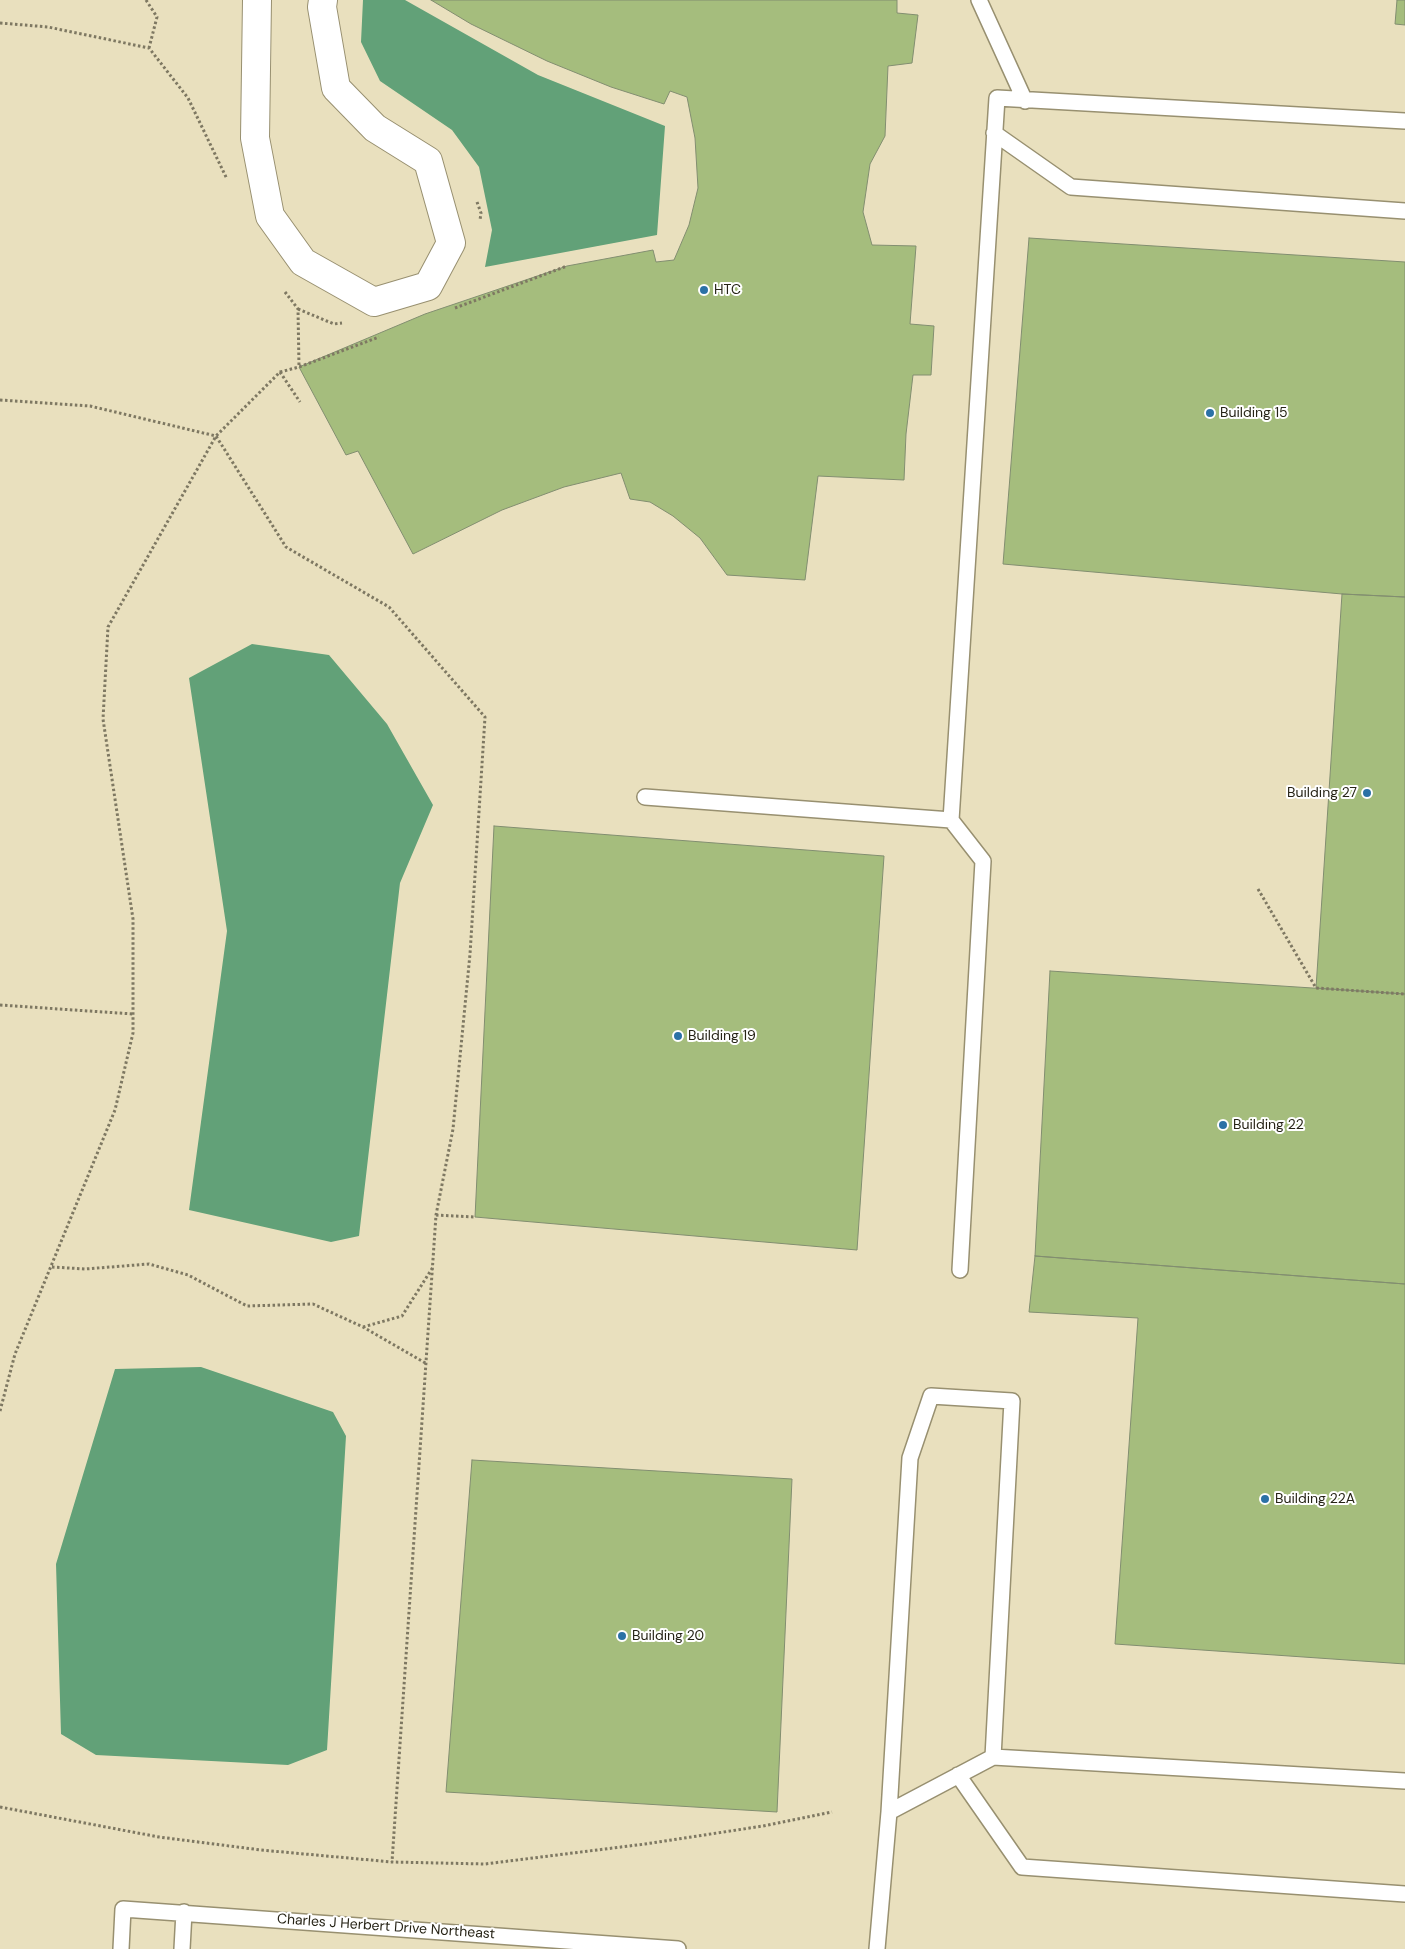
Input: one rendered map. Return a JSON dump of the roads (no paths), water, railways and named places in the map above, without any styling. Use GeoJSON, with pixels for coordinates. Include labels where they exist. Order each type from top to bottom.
{"type":"FeatureCollection","features":[{"type":"Feature","properties":{"kind":"street"},"geometry":{"type":"LineString","coordinates":[[257,0],[255,138],[270,216],[303,262],[374,302],[428,286],[450,243],[428,161],[375,128],[336,88],[322,7],[323,0]]}},
{"type":"Feature","properties":{"kind":"lane"},"geometry":{"type":"LineString","coordinates":[[979,0],[1025,101]]}},
{"type":"Feature","properties":{"kind":"lane"},"geometry":{"type":"LineString","coordinates":[[960,1270],[983,861],[951,820],[997,98],[1405,121]]}},
{"type":"Feature","properties":{"kind":"lane"},"geometry":{"type":"LineString","coordinates":[[994,134],[1071,187],[1405,211]]}},
{"type":"Feature","properties":{"kind":"lane"},"geometry":{"type":"LineString","coordinates":[[646,797],[951,820]]}},
{"type":"Feature","properties":{"kind":"lane"},"geometry":{"type":"LineString","coordinates":[[876,1949],[889,1812],[910,1458],[932,1396],[1012,1401],[993,1757]]}},
{"type":"Feature","properties":{"kind":"lane"},"geometry":{"type":"LineString","coordinates":[[889,1812],[993,1757],[1405,1781]]}},
{"type":"Feature","properties":{"kind":"lane"},"geometry":{"type":"LineString","coordinates":[[958,1775],[1022,1867],[1405,1894]]}},
{"type":"Feature","properties":{"kind":"lane","name":"Charles J Herbert Drive Northeast"},"geometry":{"type":"LineString","coordinates":[[121,1949],[123,1909],[678,1949]]}},
{"type":"Feature","properties":{"kind":"lane"},"geometry":{"type":"LineString","coordinates":[[182,1949],[184,1912]]}},
{"type":"Feature","properties":{"kind":"place","name":"HTC"},"geometry":{"type":"Point","coordinates":[704,290]}},
{"type":"Feature","properties":{"kind":"place","name":"Building 15"},"geometry":{"type":"Point","coordinates":[1210,413]}},
{"type":"Feature","properties":{"kind":"place","name":"Building 27"},"geometry":{"type":"Point","coordinates":[1367,793]}},
{"type":"Feature","properties":{"kind":"place","name":"Building 19"},"geometry":{"type":"Point","coordinates":[678,1036]}},
{"type":"Feature","properties":{"kind":"place","name":"Building 22"},"geometry":{"type":"Point","coordinates":[1223,1125]}},
{"type":"Feature","properties":{"kind":"place","name":"Building 22A"},"geometry":{"type":"Point","coordinates":[1265,1499]}},
{"type":"Feature","properties":{"kind":"place","name":"Building 20"},"geometry":{"type":"Point","coordinates":[622,1636]}}]}
